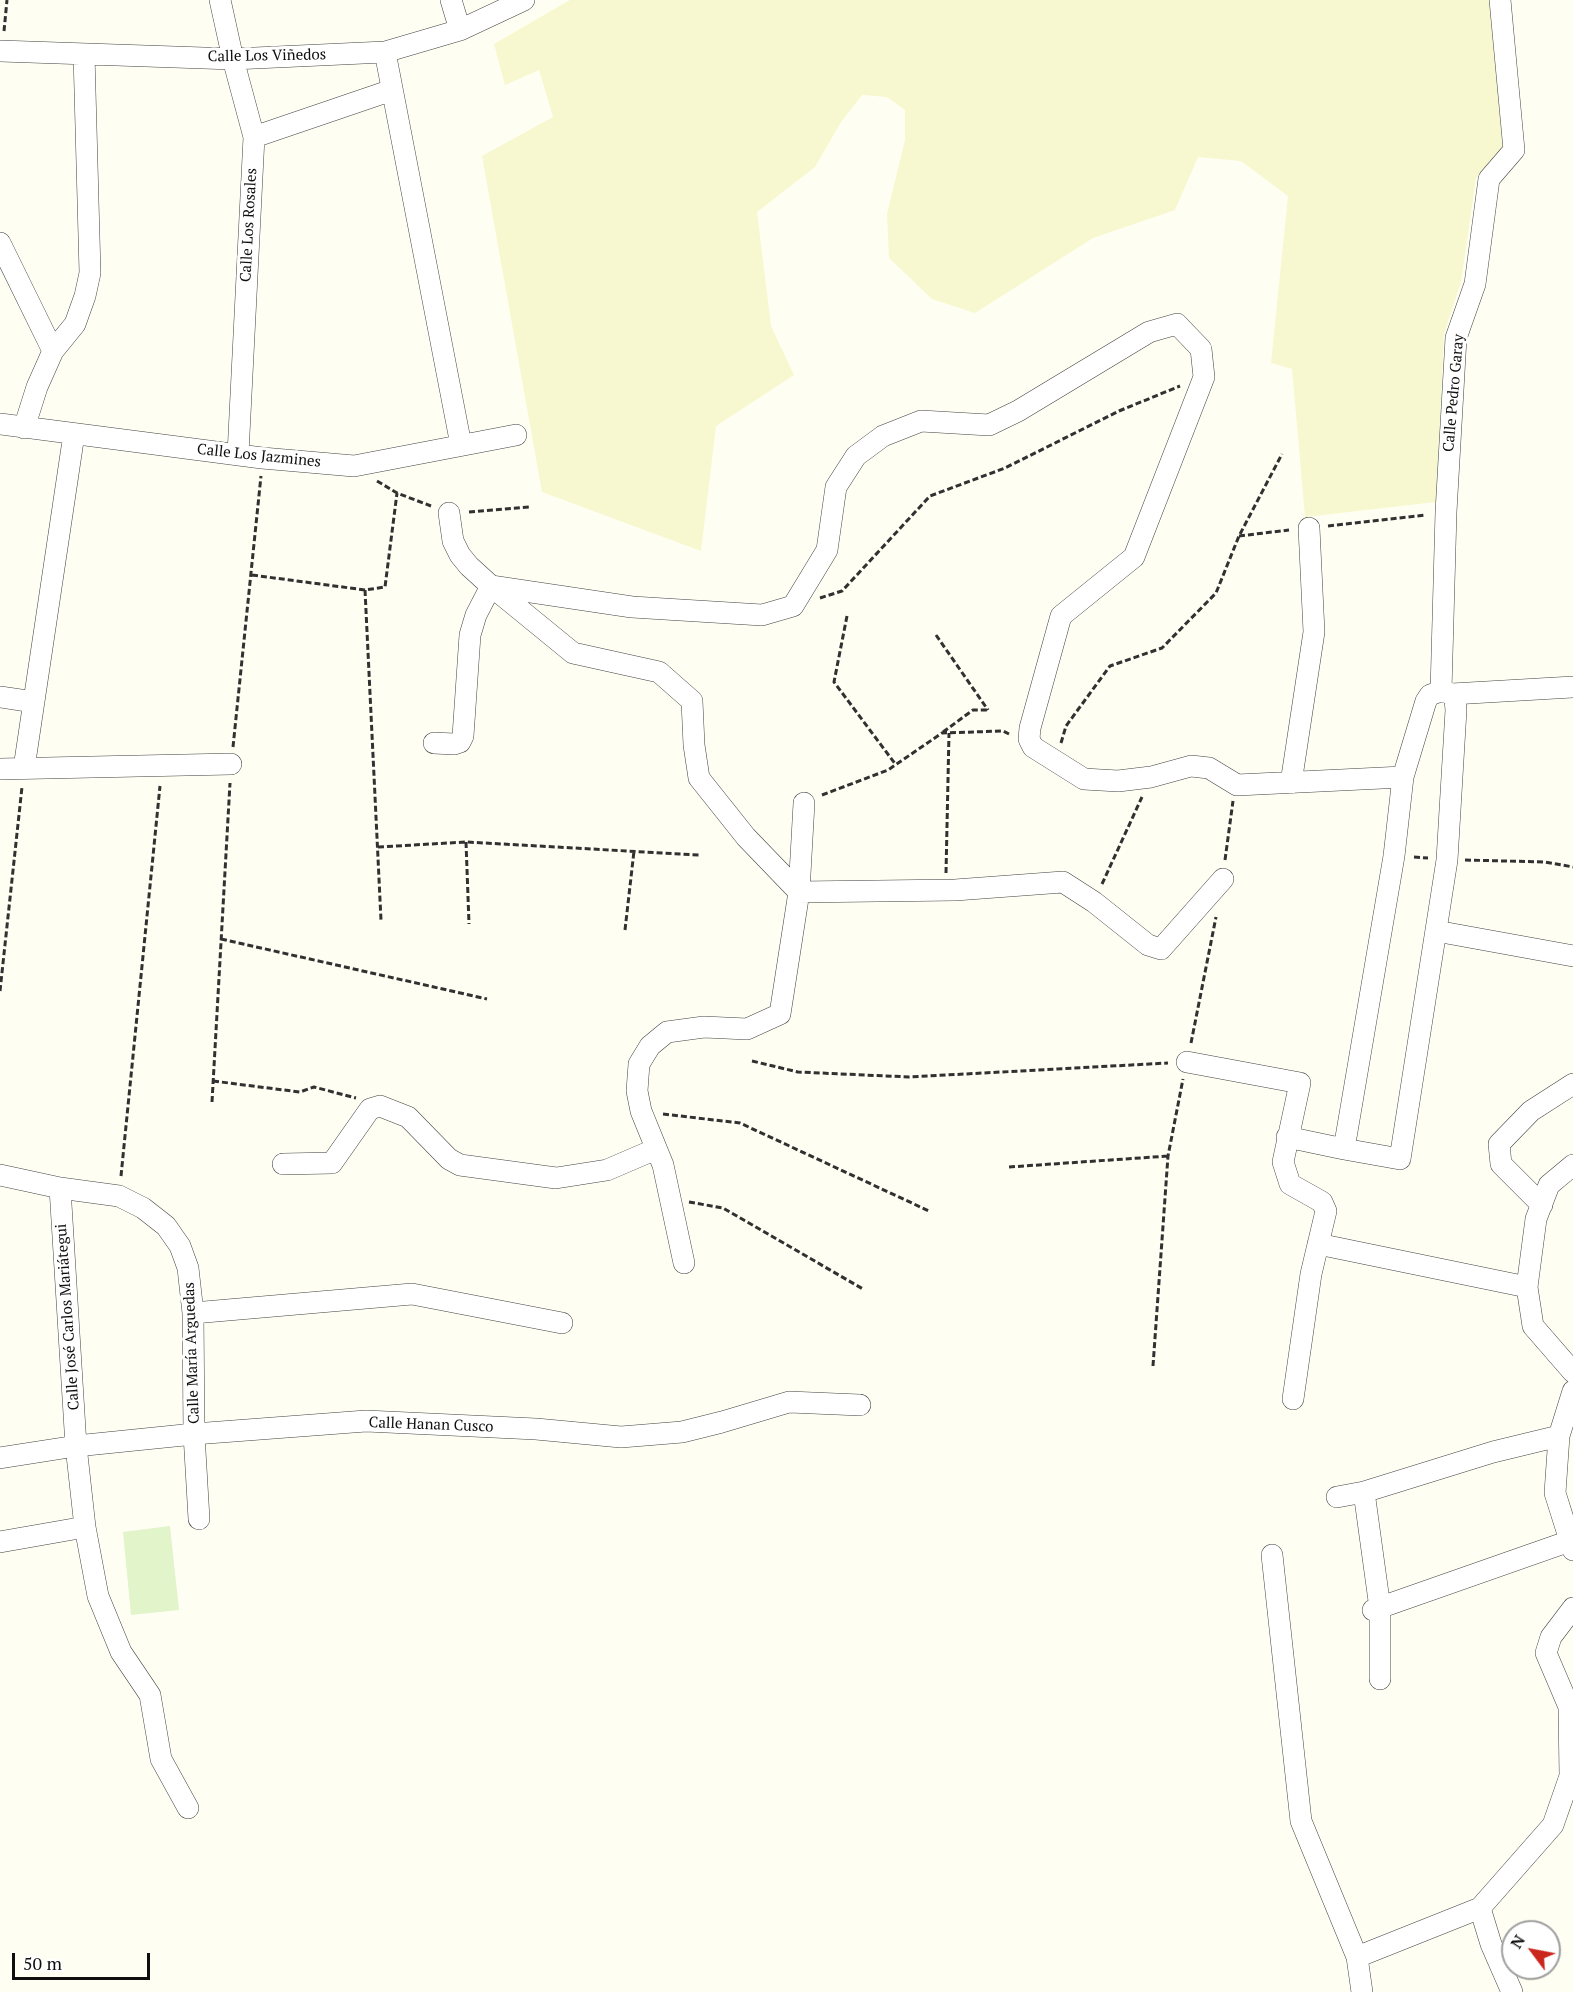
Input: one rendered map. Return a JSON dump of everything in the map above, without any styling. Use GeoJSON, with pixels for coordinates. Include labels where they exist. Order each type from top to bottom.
{"type":"FeatureCollection","features":[{"type":"Feature","properties":{"kind":"street","name":"Calle Los Rosales"},"geometry":{"type":"LineString","coordinates":[[220,0],[254,137],[238,454]]}},
{"type":"Feature","properties":{"kind":"street"},"geometry":{"type":"LineString","coordinates":[[451,0],[460,30]]}},
{"type":"Feature","properties":{"kind":"street","name":"Calle Los Viñedos"},"geometry":{"type":"LineString","coordinates":[[2,51],[233,59],[385,52],[460,30],[524,0]]}},
{"type":"Feature","properties":{"kind":"street","name":"Calle Pedro Garay"},"geometry":{"type":"LineString","coordinates":[[1344,1149],[1400,1159],[1447,860],[1455,700],[1446,693],[1446,512],[1456,338],[1475,284],[1489,179],[1514,150],[1500,0]]}},
{"type":"Feature","properties":{"kind":"street"},"geometry":{"type":"LineString","coordinates":[[385,52],[460,445]]}},
{"type":"Feature","properties":{"kind":"street"},"geometry":{"type":"LineString","coordinates":[[24,428],[37,387],[53,351],[75,324],[90,273],[84,54]]}},
{"type":"Feature","properties":{"kind":"street"},"geometry":{"type":"LineString","coordinates":[[254,137],[392,90]]}},
{"type":"Feature","properties":{"kind":"street"},"geometry":{"type":"LineString","coordinates":[[0,243],[53,351]]}},
{"type":"Feature","properties":{"kind":"street"},"geometry":{"type":"LineString","coordinates":[[491,586],[632,607],[762,615],[793,606],[827,550],[836,487],[856,456],[883,436],[921,421],[989,425],[1018,411],[1149,332],[1177,324],[1201,349],[1204,377],[1134,557],[1061,616],[1029,728],[1029,739],[1033,747],[1084,779],[1118,782],[1151,777],[1191,766],[1209,768],[1237,785],[1403,777]]}},
{"type":"Feature","properties":{"kind":"street","name":"Calle Los Jazmines"},"geometry":{"type":"LineString","coordinates":[[0,424],[354,466],[516,435]]}},
{"type":"Feature","properties":{"kind":"street"},"geometry":{"type":"LineString","coordinates":[[24,768],[74,434]]}},
{"type":"Feature","properties":{"kind":"street"},"geometry":{"type":"LineString","coordinates":[[449,513],[453,541],[469,566],[573,653],[659,672],[692,701],[694,745],[699,778],[747,837],[799,892],[946,889],[1062,882],[1094,902],[1148,945],[1161,949],[1223,879]]}},
{"type":"Feature","properties":{"kind":"street"},"geometry":{"type":"LineString","coordinates":[[1291,783],[1314,632],[1309,528]]}},
{"type":"Feature","properties":{"kind":"street"},"geometry":{"type":"LineString","coordinates":[[434,742],[454,744],[460,742],[463,736],[470,635],[476,615],[491,586]]}},
{"type":"Feature","properties":{"kind":"street"},"geometry":{"type":"LineString","coordinates":[[1287,1137],[1344,1149],[1394,856],[1403,777],[1426,701],[1430,695],[1446,693],[1573,687]]}},
{"type":"Feature","properties":{"kind":"street"},"geometry":{"type":"LineString","coordinates":[[0,697],[34,702]]}},
{"type":"Feature","properties":{"kind":"street"},"geometry":{"type":"LineString","coordinates":[[0,769],[231,764]]}},
{"type":"Feature","properties":{"kind":"street"},"geometry":{"type":"LineString","coordinates":[[684,1263],[663,1165],[641,1112],[637,1091],[639,1064],[650,1046],[668,1032],[704,1027],[747,1029],[780,1014],[799,892],[804,803]]}},
{"type":"Feature","properties":{"kind":"street"},"geometry":{"type":"LineString","coordinates":[[1436,931],[1573,956]]}},
{"type":"Feature","properties":{"kind":"street"},"geometry":{"type":"LineString","coordinates":[[1187,1062],[1300,1083],[1282,1162],[1290,1184],[1322,1202],[1326,1211],[1311,1274],[1293,1399]]}},
{"type":"Feature","properties":{"kind":"street"},"geometry":{"type":"LineString","coordinates":[[1542,1205],[1501,1164],[1499,1144],[1531,1111],[1573,1084]]}},
{"type":"Feature","properties":{"kind":"street"},"geometry":{"type":"LineString","coordinates":[[283,1164],[332,1163],[370,1109],[380,1106],[408,1117],[449,1159],[460,1165],[556,1178],[608,1170],[656,1149]]}},
{"type":"Feature","properties":{"kind":"street"},"geometry":{"type":"LineString","coordinates":[[1573,1164],[1550,1185],[1536,1219],[1527,1287],[1533,1326],[1573,1372]]}},
{"type":"Feature","properties":{"kind":"street","name":"Calle María Arguedas"},"geometry":{"type":"LineString","coordinates":[[0,1174],[60,1188],[119,1196],[142,1208],[166,1226],[180,1246],[188,1268],[193,1313],[194,1434],[199,1519]]}},
{"type":"Feature","properties":{"kind":"street","name":"Calle José Carlos Mariátegui"},"geometry":{"type":"LineString","coordinates":[[60,1188],[76,1446],[85,1527],[98,1596],[121,1652],[150,1695],[161,1759],[188,1808]]}},
{"type":"Feature","properties":{"kind":"street"},"geometry":{"type":"LineString","coordinates":[[1318,1244],[1527,1287]]}},
{"type":"Feature","properties":{"kind":"street"},"geometry":{"type":"LineString","coordinates":[[193,1313],[412,1294],[561,1323]]}},
{"type":"Feature","properties":{"kind":"street"},"geometry":{"type":"LineString","coordinates":[[1376,1609],[1572,1545],[1555,1493],[1559,1436],[1573,1390]]}},
{"type":"Feature","properties":{"kind":"street","name":"Calle Hanan Cusco"},"geometry":{"type":"LineString","coordinates":[[0,1458],[76,1446],[194,1434],[366,1421],[536,1429],[621,1437],[682,1432],[789,1402],[860,1405]]}},
{"type":"Feature","properties":{"kind":"street"},"geometry":{"type":"LineString","coordinates":[[1337,1497],[1364,1492],[1493,1452],[1559,1436]]}},
{"type":"Feature","properties":{"kind":"street"},"geometry":{"type":"LineString","coordinates":[[1364,1492],[1376,1609],[1380,1679]]}},
{"type":"Feature","properties":{"kind":"street"},"geometry":{"type":"LineString","coordinates":[[0,1542],[85,1527]]}},
{"type":"Feature","properties":{"kind":"street"},"geometry":{"type":"LineString","coordinates":[[1272,1555],[1301,1821],[1357,1957],[1362,1992]]}},
{"type":"Feature","properties":{"kind":"street"},"geometry":{"type":"LineString","coordinates":[[1357,1957],[1480,1908],[1553,1826],[1570,1776],[1569,1707],[1546,1653],[1551,1637],[1573,1608]]}},
{"type":"Feature","properties":{"kind":"street"},"geometry":{"type":"LineString","coordinates":[[1480,1908],[1491,1944],[1512,1992]]}},
{"type":"Feature","properties":{"kind":"path"},"geometry":{"type":"LineString","coordinates":[[2,51],[7,0]]}},
{"type":"Feature","properties":{"kind":"path"},"geometry":{"type":"LineString","coordinates":[[793,606],[842,591],[930,496],[1005,468],[1119,411],[1204,377]]}},
{"type":"Feature","properties":{"kind":"path"},"geometry":{"type":"LineString","coordinates":[[1056,762],[1066,726],[1110,666],[1162,648],[1216,593],[1239,536],[1282,453]]}},
{"type":"Feature","properties":{"kind":"path"},"geometry":{"type":"LineString","coordinates":[[252,574],[365,590],[385,587],[397,493]]}},
{"type":"Feature","properties":{"kind":"path"},"geometry":{"type":"LineString","coordinates":[[1239,536],[1446,512]]}},
{"type":"Feature","properties":{"kind":"path"},"geometry":{"type":"LineString","coordinates":[[365,590],[381,920]]}},
{"type":"Feature","properties":{"kind":"path"},"geometry":{"type":"LineString","coordinates":[[847,616],[834,682],[896,765]]}},
{"type":"Feature","properties":{"kind":"path"},"geometry":{"type":"LineString","coordinates":[[804,803],[888,770],[973,710],[988,710],[936,635]]}},
{"type":"Feature","properties":{"kind":"path"},"geometry":{"type":"LineString","coordinates":[[942,733],[1003,731]]}},
{"type":"Feature","properties":{"kind":"path"},"geometry":{"type":"LineString","coordinates":[[946,889],[949,733]]}},
{"type":"Feature","properties":{"kind":"path"},"geometry":{"type":"LineString","coordinates":[[119,1196],[162,766]]}},
{"type":"Feature","properties":{"kind":"path"},"geometry":{"type":"LineString","coordinates":[[0,991],[24,768]]}},
{"type":"Feature","properties":{"kind":"path"},"geometry":{"type":"LineString","coordinates":[[1094,902],[1151,777]]}},
{"type":"Feature","properties":{"kind":"path"},"geometry":{"type":"LineString","coordinates":[[378,847],[466,842],[699,855]]}},
{"type":"Feature","properties":{"kind":"path"},"geometry":{"type":"LineString","coordinates":[[466,842],[469,924]]}},
{"type":"Feature","properties":{"kind":"path"},"geometry":{"type":"LineString","coordinates":[[626,930],[634,851]]}},
{"type":"Feature","properties":{"kind":"path"},"geometry":{"type":"LineString","coordinates":[[1394,856],[1447,860],[1545,862],[1573,867]]}},
{"type":"Feature","properties":{"kind":"path"},"geometry":{"type":"LineString","coordinates":[[221,939],[487,999]]}},
{"type":"Feature","properties":{"kind":"path"},"geometry":{"type":"LineString","coordinates":[[752,1061],[798,1072],[909,1077],[1187,1062]]}},
{"type":"Feature","properties":{"kind":"path"},"geometry":{"type":"LineString","coordinates":[[213,1081],[300,1092],[314,1087],[359,1099]]}},
{"type":"Feature","properties":{"kind":"path"},"geometry":{"type":"LineString","coordinates":[[641,1112],[740,1123],[928,1211]]}},
{"type":"Feature","properties":{"kind":"path"},"geometry":{"type":"LineString","coordinates":[[1009,1167],[1167,1156]]}},
{"type":"Feature","properties":{"kind":"path"},"geometry":{"type":"LineString","coordinates":[[670,1198],[723,1208],[863,1289]]}},
{"type":"Feature","properties":{"kind":"green space"},"geometry":{"type":"Polygon","coordinates":[[[570,0],[1493,0],[1505,146],[1476,178],[1461,282],[1444,334],[1436,502],[1305,517],[1292,369],[1271,363],[1288,196],[1241,161],[1198,157],[1175,210],[1093,238],[975,313],[932,299],[889,258],[887,214],[905,140],[905,110],[887,97],[862,95],[841,122],[815,167],[757,212],[771,326],[794,375],[716,426],[701,551],[542,492],[482,156],[553,117],[539,70],[505,85],[494,44],[570,0]]]}},
{"type":"Feature","properties":{"kind":"green space"},"geometry":{"type":"Polygon","coordinates":[[[170,1526],[179,1610],[131,1615],[123,1532],[170,1526]]]}}]}
